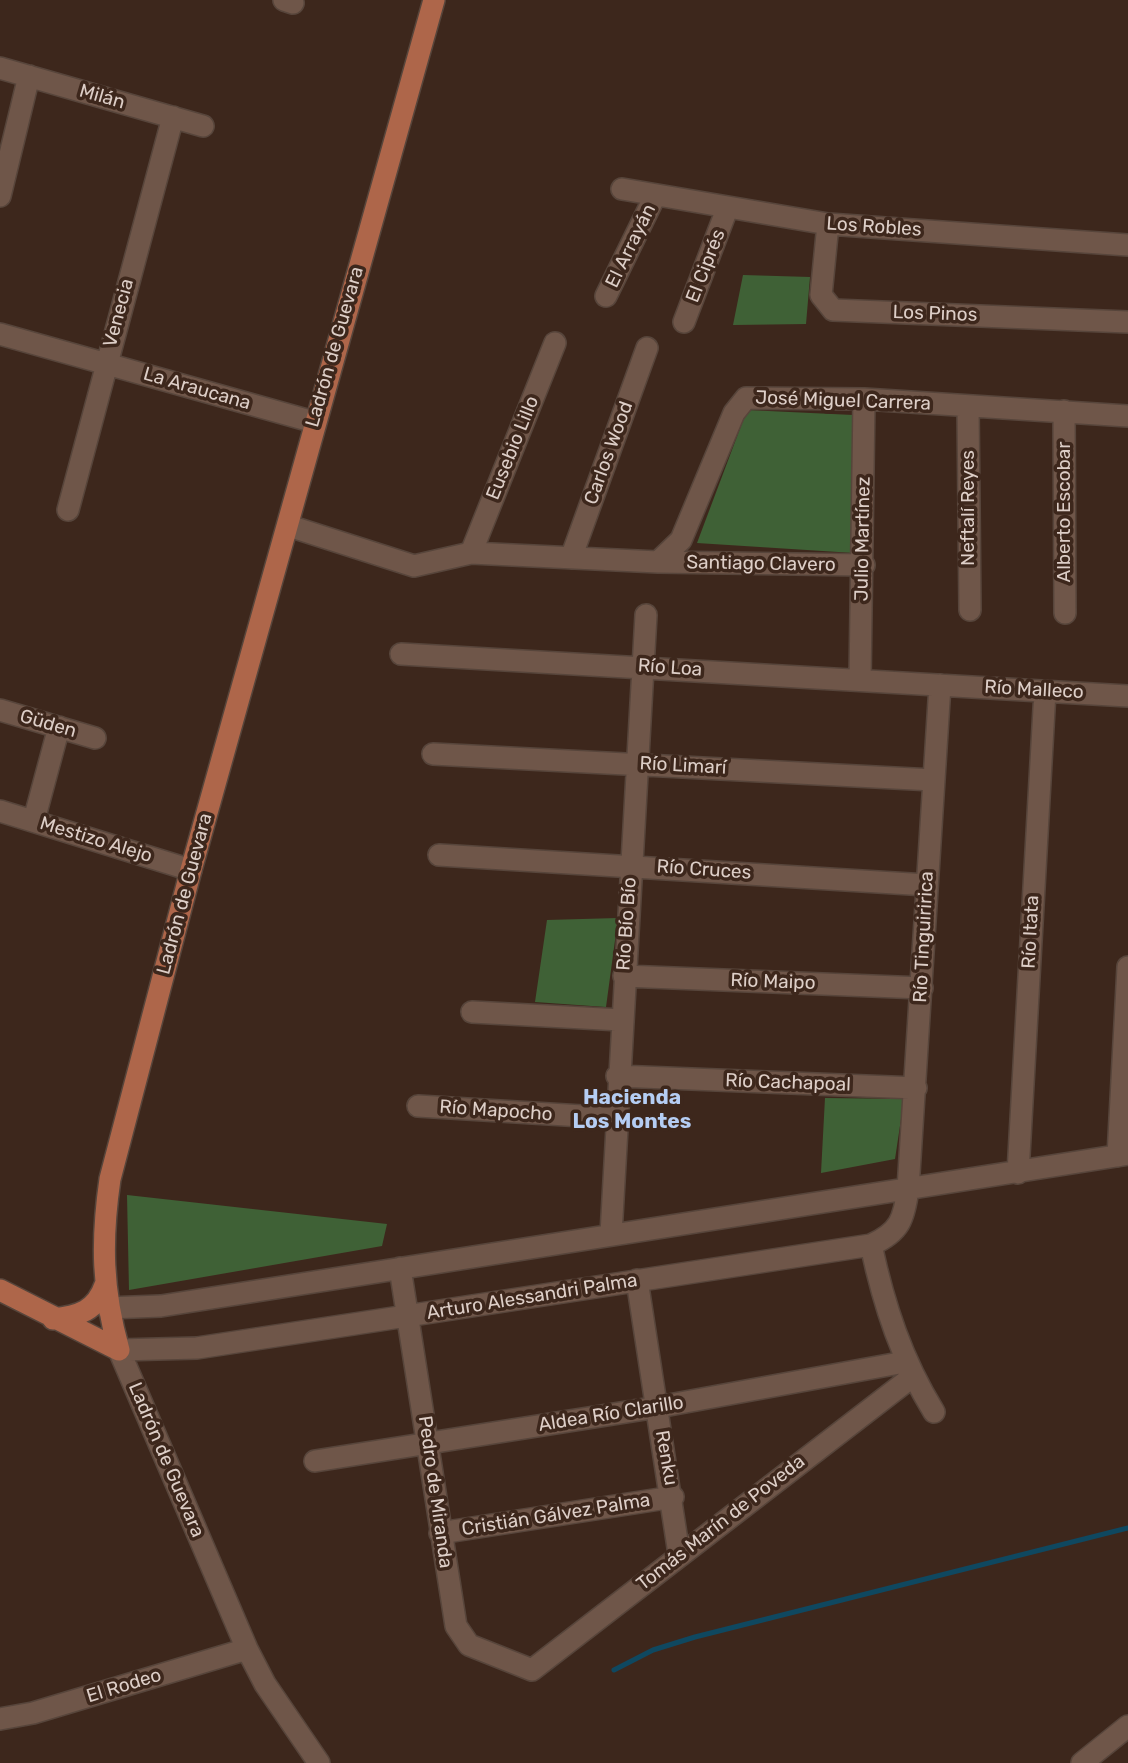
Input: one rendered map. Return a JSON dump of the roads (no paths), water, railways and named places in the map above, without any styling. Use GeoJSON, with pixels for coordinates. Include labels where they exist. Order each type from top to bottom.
{"type":"FeatureCollection","features":[{"type":"Feature","properties":{"kind":"main road","name":"Ladrón de Guevara"},"geometry":{"type":"LineString","coordinates":[[119,1350],[107,1308],[105,1285],[103,1230],[110,1179],[191,870],[289,526],[314,422],[433,0]]}},
{"type":"Feature","properties":{"kind":"main road"},"geometry":{"type":"LineString","coordinates":[[53,1319],[77,1316],[89,1310],[100,1300],[105,1285]]}},
{"type":"Feature","properties":{"kind":"main road"},"geometry":{"type":"LineString","coordinates":[[0,1290],[119,1350]]}},
{"type":"Feature","properties":{"kind":"street","name":"Milán"},"geometry":{"type":"LineString","coordinates":[[0,68],[203,126]]}},
{"type":"Feature","properties":{"kind":"street"},"geometry":{"type":"LineString","coordinates":[[0,196],[29,76]]}},
{"type":"Feature","properties":{"kind":"street","name":"Venecia"},"geometry":{"type":"LineString","coordinates":[[68,510],[173,117]]}},
{"type":"Feature","properties":{"kind":"street","name":"Los Robles"},"geometry":{"type":"LineString","coordinates":[[622,189],[727,209],[828,224],[1128,245]]}},
{"type":"Feature","properties":{"kind":"street","name":"El Arrayán"},"geometry":{"type":"LineString","coordinates":[[606,296],[655,196]]}},
{"type":"Feature","properties":{"kind":"street","name":"El Ciprés"},"geometry":{"type":"LineString","coordinates":[[684,322],[727,209]]}},
{"type":"Feature","properties":{"kind":"street","name":"Los Pinos"},"geometry":{"type":"LineString","coordinates":[[828,224],[821,295],[833,310],[1128,322]]}},
{"type":"Feature","properties":{"kind":"street","name":"La Araucana"},"geometry":{"type":"LineString","coordinates":[[0,334],[314,422]]}},
{"type":"Feature","properties":{"kind":"street","name":"Eusebio Lillo"},"geometry":{"type":"LineString","coordinates":[[471,553],[555,343]]}},
{"type":"Feature","properties":{"kind":"street","name":"Carlos Wood"},"geometry":{"type":"LineString","coordinates":[[571,558],[647,348]]}},
{"type":"Feature","properties":{"kind":"street","name":"José Miguel Carrera"},"geometry":{"type":"LineString","coordinates":[[658,562],[681,540],[734,413],[746,398],[864,399],[1128,415]]}},
{"type":"Feature","properties":{"kind":"street","name":"Julio Martínez"},"geometry":{"type":"LineString","coordinates":[[860,680],[864,565],[864,399]]}},
{"type":"Feature","properties":{"kind":"street","name":"Neftalí Reyes"},"geometry":{"type":"LineString","coordinates":[[968,405],[970,610]]}},
{"type":"Feature","properties":{"kind":"street","name":"Alberto Escobar"},"geometry":{"type":"LineString","coordinates":[[1064,411],[1065,613]]}},
{"type":"Feature","properties":{"kind":"street"},"geometry":{"type":"LineString","coordinates":[[289,526],[414,566],[471,553],[658,562]]}},
{"type":"Feature","properties":{"kind":"street","name":"Santiago Clavero"},"geometry":{"type":"LineString","coordinates":[[658,562],[864,565]]}},
{"type":"Feature","properties":{"kind":"street","name":"Río Bío Bío"},"geometry":{"type":"LineString","coordinates":[[611,1234],[617,1076],[646,615]]}},
{"type":"Feature","properties":{"kind":"street","name":"Río Loa"},"geometry":{"type":"LineString","coordinates":[[401,654],[940,685]]}},
{"type":"Feature","properties":{"kind":"street","name":"Río Malleco"},"geometry":{"type":"LineString","coordinates":[[940,685],[1128,696]]}},
{"type":"Feature","properties":{"kind":"street","name":"Río Tinguiririca"},"geometry":{"type":"LineString","coordinates":[[908,1189],[940,685]]}},
{"type":"Feature","properties":{"kind":"street","name":"Río Itata"},"geometry":{"type":"LineString","coordinates":[[1018,1173],[1045,691]]}},
{"type":"Feature","properties":{"kind":"street","name":"Güden"},"geometry":{"type":"LineString","coordinates":[[0,710],[95,738]]}},
{"type":"Feature","properties":{"kind":"street"},"geometry":{"type":"LineString","coordinates":[[34,820],[59,727]]}},
{"type":"Feature","properties":{"kind":"street","name":"Río Limarí"},"geometry":{"type":"LineString","coordinates":[[433,754],[933,780]]}},
{"type":"Feature","properties":{"kind":"street","name":"Mestizo Alejo"},"geometry":{"type":"LineString","coordinates":[[0,811],[191,870]]}},
{"type":"Feature","properties":{"kind":"street","name":"Río Cruces"},"geometry":{"type":"LineString","coordinates":[[439,855],[927,885]]}},
{"type":"Feature","properties":{"kind":"street"},"geometry":{"type":"LineString","coordinates":[[107,1308],[161,1306],[1123,1155],[1128,967]]}},
{"type":"Feature","properties":{"kind":"street","name":"Río Maipo"},"geometry":{"type":"LineString","coordinates":[[624,976],[922,988]]}},
{"type":"Feature","properties":{"kind":"street"},"geometry":{"type":"LineString","coordinates":[[472,1012],[621,1020]]}},
{"type":"Feature","properties":{"kind":"street","name":"Río Cachapoal"},"geometry":{"type":"LineString","coordinates":[[617,1076],[916,1088]]}},
{"type":"Feature","properties":{"kind":"street","name":"Río Mapocho"},"geometry":{"type":"LineString","coordinates":[[418,1106],[615,1118]]}},
{"type":"Feature","properties":{"kind":"street","name":"Arturo Alessandri Palma"},"geometry":{"type":"LineString","coordinates":[[119,1350],[197,1348],[872,1245],[899,1228],[904,1217],[908,1189]]}},
{"type":"Feature","properties":{"kind":"street"},"geometry":{"type":"LineString","coordinates":[[872,1245],[882,1296],[909,1369],[934,1412]]}},
{"type":"Feature","properties":{"kind":"street","name":"Pedro de Miranda"},"geometry":{"type":"LineString","coordinates":[[400,1268],[440,1533],[459,1634],[469,1646],[532,1670]]}},
{"type":"Feature","properties":{"kind":"street","name":"Renku"},"geometry":{"type":"LineString","coordinates":[[637,1280],[673,1497],[679,1554]]}},
{"type":"Feature","properties":{"kind":"street","name":"Ladrón de Guevara"},"geometry":{"type":"LineString","coordinates":[[119,1350],[247,1648],[265,1685],[319,1763]]}},
{"type":"Feature","properties":{"kind":"street","name":"Aldea Río Clarillo"},"geometry":{"type":"LineString","coordinates":[[315,1461],[909,1369]]}},
{"type":"Feature","properties":{"kind":"street","name":"Tomás Marín de Poveda"},"geometry":{"type":"LineString","coordinates":[[532,1670],[909,1369]]}},
{"type":"Feature","properties":{"kind":"street","name":"Cristián Gálvez Palma"},"geometry":{"type":"LineString","coordinates":[[440,1533],[673,1497]]}},
{"type":"Feature","properties":{"kind":"street","name":"El Rodeo"},"geometry":{"type":"LineString","coordinates":[[0,1719],[33,1713],[247,1648]]}},
{"type":"Feature","properties":{"kind":"street"},"geometry":{"type":"LineString","coordinates":[[1082,1763],[1105,1757],[1128,1726]]}},
{"type":"Feature","properties":{"kind":"waterway"},"geometry":{"type":"LineString","coordinates":[[614,1670],[653,1650],[695,1637],[1128,1528]]}},
{"type":"Feature","properties":{"kind":"district","name":"Hacienda Los Montes"},"geometry":{"type":"Point","coordinates":[632,1110]}}]}
